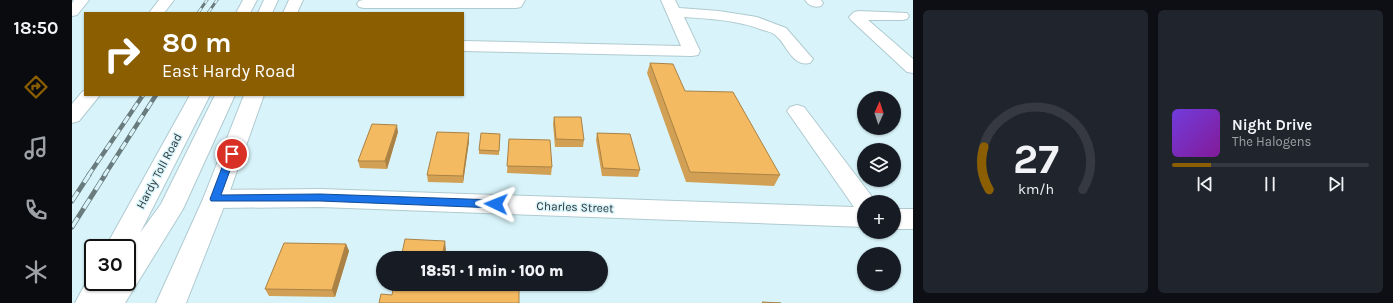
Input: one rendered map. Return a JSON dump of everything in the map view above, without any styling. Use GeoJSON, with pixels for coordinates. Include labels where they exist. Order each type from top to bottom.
{"type":"FeatureCollection","features":[{"type":"Feature","properties":{"kind":"main road"},"geometry":{"type":"LineString","coordinates":[[72,12],[82,0]]}},
{"type":"Feature","properties":{"kind":"main road"},"geometry":{"type":"LineString","coordinates":[[157,12],[167,0]]}},
{"type":"Feature","properties":{"kind":"main road"},"geometry":{"type":"LineString","coordinates":[[244,12],[250,0]]}},
{"type":"Feature","properties":{"kind":"main road"},"geometry":{"type":"LineString","coordinates":[[265,12],[271,0]]}},
{"type":"Feature","properties":{"kind":"main road"},"geometry":{"type":"LineString","coordinates":[[290,12],[296,0]]}},
{"type":"Feature","properties":{"kind":"main road"},"geometry":{"type":"LineString","coordinates":[[364,6],[516,4],[518,0]]}},
{"type":"Feature","properties":{"kind":"main road"},"geometry":{"type":"LineString","coordinates":[[881,0],[907,20]]}},
{"type":"Feature","properties":{"kind":"main road"},"geometry":{"type":"LineString","coordinates":[[464,46],[692,51],[671,6]]}},
{"type":"Feature","properties":{"kind":"main road"},"geometry":{"type":"LineString","coordinates":[[671,6],[752,20],[780,31],[804,58]]}},
{"type":"Feature","properties":{"kind":"main road"},"geometry":{"type":"LineString","coordinates":[[907,20],[859,15],[856,17],[913,68]]}},
{"type":"Feature","properties":{"kind":"main road"},"geometry":{"type":"LineString","coordinates":[[72,117],[89,96]]}},
{"type":"Feature","properties":{"kind":"main road","name":"Hardy Toll Road"},"geometry":{"type":"LineString","coordinates":[[124,239],[199,96]]}},
{"type":"Feature","properties":{"kind":"main road"},"geometry":{"type":"LineString","coordinates":[[136,260],[171,208],[225,96]]}},
{"type":"Feature","properties":{"kind":"main road"},"geometry":{"type":"LineString","coordinates":[[171,303],[215,199],[254,96]]}},
{"type":"Feature","properties":{"kind":"main road"},"geometry":{"type":"LineString","coordinates":[[797,111],[859,195]]}},
{"type":"Feature","properties":{"kind":"main road","name":"Charles Street"},"geometry":{"type":"LineString","coordinates":[[215,199],[320,198],[857,217]]}},
{"type":"Feature","properties":{"kind":"main road"},"geometry":{"type":"LineString","coordinates":[[901,219],[913,219]]}},
{"type":"Feature","properties":{"kind":"main road"},"geometry":{"type":"LineString","coordinates":[[90,303],[96,291]]}},
{"type":"Feature","properties":{"kind":"main road"},"geometry":{"type":"LineString","coordinates":[[108,303],[116,291]]}},
{"type":"Feature","properties":{"kind":"building"},"geometry":{"type":"Polygon","coordinates":[[[650,63],[673,64],[685,91],[733,92],[780,175],[690,172],[650,63]]]}},
{"type":"Feature","properties":{"kind":"building"},"geometry":{"type":"Polygon","coordinates":[[[554,117],[581,117],[584,140],[556,139],[554,117]]]}},
{"type":"Feature","properties":{"kind":"building"},"geometry":{"type":"Polygon","coordinates":[[[372,124],[397,125],[385,161],[358,161],[372,124]]]}},
{"type":"Feature","properties":{"kind":"building"},"geometry":{"type":"Polygon","coordinates":[[[437,132],[469,133],[463,176],[427,175],[437,132]]]}},
{"type":"Feature","properties":{"kind":"building"},"geometry":{"type":"Polygon","coordinates":[[[481,133],[500,134],[499,151],[479,150],[481,133]]]}},
{"type":"Feature","properties":{"kind":"building"},"geometry":{"type":"Polygon","coordinates":[[[597,133],[630,134],[640,170],[603,168],[597,133]]]}},
{"type":"Feature","properties":{"kind":"building"},"geometry":{"type":"Polygon","coordinates":[[[509,139],[550,140],[552,167],[507,166],[509,139]]]}},
{"type":"Feature","properties":{"kind":"building"},"geometry":{"type":"Polygon","coordinates":[[[405,239],[445,241],[443,251],[402,251],[405,239]]]}},
{"type":"Feature","properties":{"kind":"building"},"geometry":{"type":"Polygon","coordinates":[[[284,243],[346,244],[332,290],[265,289],[284,243]]]}},
{"type":"Feature","properties":{"kind":"building"},"geometry":{"type":"Polygon","coordinates":[[[393,291],[519,291],[519,303],[379,303],[381,294],[392,295],[393,291]]]}},
{"type":"Feature","properties":{"kind":"railway"},"geometry":{"type":"LineString","coordinates":[[199,12],[207,0]]}},
{"type":"Feature","properties":{"kind":"railway"},"geometry":{"type":"LineString","coordinates":[[209,12],[217,0]]}},
{"type":"Feature","properties":{"kind":"railway"},"geometry":{"type":"LineString","coordinates":[[88,176],[142,96]]}},
{"type":"Feature","properties":{"kind":"railway"},"geometry":{"type":"LineString","coordinates":[[104,176],[155,96]]}},
{"type":"Feature","properties":{"kind":"railway"},"geometry":{"type":"LineString","coordinates":[[72,201],[89,175]]}},
{"type":"Feature","properties":{"kind":"railway"},"geometry":{"type":"LineString","coordinates":[[72,227],[105,175]]}},
{"type":"Feature","properties":{"kind":"route"},"geometry":{"type":"LineString","coordinates":[[232,154],[215,199],[320,198],[496,204]]}}]}
